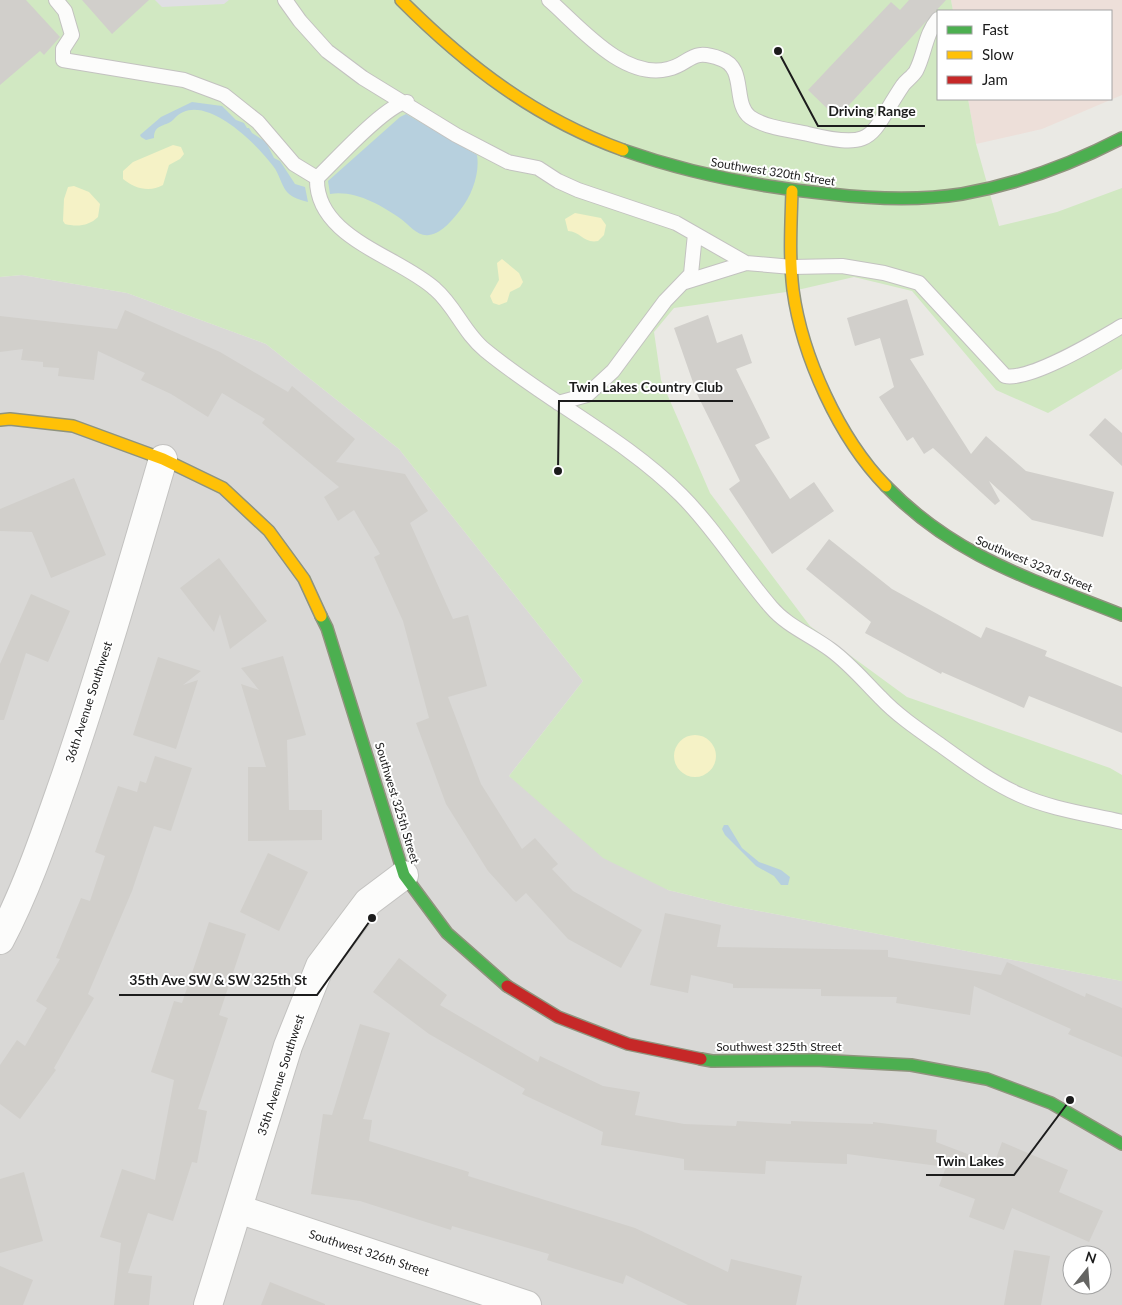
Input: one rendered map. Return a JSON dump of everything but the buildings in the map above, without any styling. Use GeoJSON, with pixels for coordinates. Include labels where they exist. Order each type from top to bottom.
{"type":"FeatureCollection","features":[{"type":"Feature","properties":{"kind":"street","name":"Southwest 320th Street"},"geometry":{"type":"LineString","coordinates":[[401,0],[441,39],[490,79],[531,106],[569,126],[655,162],[728,181],[792,191],[891,199],[938,197],[984,190],[1092,154],[1122,138]]}},
{"type":"Feature","properties":{"kind":"street","name":"Southwest 323rd Street"},"geometry":{"type":"LineString","coordinates":[[792,191],[793,291],[806,341],[825,398],[855,448],[898,499],[961,547],[988,561],[1121,612]]}},
{"type":"Feature","properties":{"kind":"street","name":"Southwest 325th Street"},"geometry":{"type":"LineString","coordinates":[[0,420],[10,419],[73,426],[164,459],[223,488],[269,531],[304,579],[327,628],[404,875],[447,933],[500,981],[558,1017],[628,1044],[712,1061],[815,1060],[911,1064],[987,1079],[1051,1103],[1122,1144]]}},
{"type":"Feature","properties":{"kind":"street","name":"36th Avenue Southwest"},"geometry":{"type":"LineString","coordinates":[[0,940],[10,922],[50,820],[85,719],[164,459]]}},
{"type":"Feature","properties":{"kind":"street","name":"35th Avenue Southwest"},"geometry":{"type":"LineString","coordinates":[[208,1305],[288,1046],[320,966],[368,902],[404,875]]}},
{"type":"Feature","properties":{"kind":"street","name":"Southwest 326th Street"},"geometry":{"type":"LineString","coordinates":[[238,1209],[499,1301],[527,1305]]}},
{"type":"Feature","properties":{"kind":"lane"},"geometry":{"type":"LineString","coordinates":[[56,0],[65,11],[72,35],[63,48],[63,60],[184,80],[224,95],[258,122],[302,172],[317,178]]}},
{"type":"Feature","properties":{"kind":"lane"},"geometry":{"type":"LineString","coordinates":[[285,0],[300,21],[327,51],[456,135],[508,162],[538,168],[558,181],[578,190],[655,215],[695,234],[746,263]]}},
{"type":"Feature","properties":{"kind":"lane"},"geometry":{"type":"LineString","coordinates":[[548,0],[595,43],[620,61],[650,70],[662,71],[700,55],[706,54],[723,59],[735,73],[740,83],[743,103],[749,116],[757,121],[788,130],[840,141],[863,140],[875,130],[904,83],[916,72],[928,37],[937,21]]}},
{"type":"Feature","properties":{"kind":"lane"},"geometry":{"type":"LineString","coordinates":[[406,102],[381,117],[317,178],[318,197],[327,214],[340,227],[376,253],[432,286],[478,343],[558,403],[642,461],[668,483],[698,514],[772,610],[847,663],[903,717],[1001,785],[1020,795],[1039,802],[1122,822]]}},
{"type":"Feature","properties":{"kind":"lane"},"geometry":{"type":"LineString","coordinates":[[558,403],[587,395],[602,383],[664,301],[685,282],[690,274],[695,234]]}},
{"type":"Feature","properties":{"kind":"lane"},"geometry":{"type":"LineString","coordinates":[[685,282],[746,263],[792,266],[842,266],[884,273],[919,283],[1005,376],[1015,378],[1046,366],[1122,326]]}},
{"type":"Feature","properties":{"kind":"shaded area"},"geometry":{"type":"Polygon","coordinates":[[[155,0],[229,0],[224,4],[162,7],[155,0]]]}},
{"type":"Feature","properties":{"kind":"shaded area"},"geometry":{"type":"Polygon","coordinates":[[[951,0],[1122,0],[1122,95],[1112,99],[1112,10],[953,10],[951,0]]]}},
{"type":"Feature","properties":{"kind":"shaded area"},"geometry":{"type":"Polygon","coordinates":[[[968,100],[1110,100],[1042,129],[976,144],[968,100]]]}},
{"type":"Feature","properties":{"kind":"shaded area"},"geometry":{"type":"Polygon","coordinates":[[[22,275],[127,293],[266,344],[399,449],[583,681],[509,776],[668,890],[733,906],[1122,981],[1122,1305],[0,1305],[0,277],[22,275]]]}},
{"type":"Feature","properties":{"kind":"green space"},"geometry":{"type":"Polygon","coordinates":[[[0,0],[951,0],[953,10],[937,10],[937,100],[968,100],[976,144],[999,226],[1057,212],[1122,188],[1122,369],[1048,413],[996,390],[912,291],[854,277],[793,291],[674,308],[654,332],[661,380],[710,493],[810,626],[907,697],[1110,768],[1122,775],[1122,981],[733,906],[668,890],[603,858],[509,776],[583,681],[399,449],[266,344],[127,293],[22,275],[0,277],[0,0]]]}},
{"type":"Feature","properties":{"kind":"sand"},"geometry":{"type":"Polygon","coordinates":[[[173,145],[181,147],[184,154],[180,159],[169,165],[163,185],[147,189],[132,185],[123,179],[123,171],[133,162],[173,145]]]}},
{"type":"Feature","properties":{"kind":"sand"},"geometry":{"type":"Polygon","coordinates":[[[74,186],[89,192],[100,204],[98,217],[87,224],[69,225],[63,221],[64,199],[68,187],[74,186]]]}},
{"type":"Feature","properties":{"kind":"sand"},"geometry":{"type":"Polygon","coordinates":[[[575,213],[601,218],[606,225],[604,235],[598,241],[589,241],[576,233],[568,231],[565,219],[575,213]]]}},
{"type":"Feature","properties":{"kind":"sand"},"geometry":{"type":"Polygon","coordinates":[[[502,259],[519,273],[523,282],[520,287],[510,292],[507,302],[499,305],[493,303],[490,296],[499,280],[497,263],[502,259]]]}},
{"type":"Feature","properties":{"kind":"sand"},"geometry":{"type":"Polygon","coordinates":[[[695,735],[710,741],[716,756],[710,771],[695,777],[680,771],[674,756],[680,741],[695,735]]]}},
{"type":"Feature","properties":{"kind":"water"},"geometry":{"type":"Polygon","coordinates":[[[192,102],[222,106],[236,120],[244,123],[252,133],[266,142],[274,158],[280,161],[295,184],[305,187],[308,202],[289,194],[275,169],[255,145],[242,133],[213,114],[199,110],[185,111],[158,128],[154,138],[146,140],[141,137],[140,135],[161,117],[192,102]]]}},
{"type":"Feature","properties":{"kind":"water"},"geometry":{"type":"Polygon","coordinates":[[[406,114],[477,155],[478,162],[472,191],[455,217],[439,232],[434,234],[425,235],[417,232],[393,214],[358,196],[339,193],[330,194],[328,181],[400,117],[406,114]]]}},
{"type":"Feature","properties":{"kind":"water"},"geometry":{"type":"Polygon","coordinates":[[[724,825],[728,825],[742,848],[759,862],[781,870],[790,877],[788,885],[781,885],[774,876],[756,866],[725,835],[722,829],[724,825]]]}},
{"type":"Feature","properties":{"kind":"traffic: fast"},"geometry":{"type":"LineString","coordinates":[[623,150],[700,173],[751,183],[846,196],[912,198],[962,194],[1004,185],[1064,165],[1122,138]]}},
{"type":"Feature","properties":{"kind":"traffic: fast"},"geometry":{"type":"LineString","coordinates":[[886,486],[913,511],[968,549],[1026,577],[1122,615]]}},
{"type":"Feature","properties":{"kind":"traffic: fast"},"geometry":{"type":"LineString","coordinates":[[321,616],[327,628],[404,875],[447,933],[507,986]]}},
{"type":"Feature","properties":{"kind":"traffic: fast"},"geometry":{"type":"LineString","coordinates":[[701,1059],[712,1061],[815,1060],[911,1065],[987,1079],[1051,1103],[1122,1144]]}},
{"type":"Feature","properties":{"kind":"traffic: slow"},"geometry":{"type":"LineString","coordinates":[[401,0],[451,47],[504,88],[560,122],[623,150]]}},
{"type":"Feature","properties":{"kind":"traffic: slow"},"geometry":{"type":"LineString","coordinates":[[792,191],[793,290],[805,342],[825,395],[838,420],[869,467],[886,486]]}},
{"type":"Feature","properties":{"kind":"traffic: slow"},"geometry":{"type":"LineString","coordinates":[[0,420],[10,419],[73,426],[163,459],[223,488],[269,531],[304,579],[321,616]]}},
{"type":"Feature","properties":{"kind":"traffic: jam"},"geometry":{"type":"LineString","coordinates":[[507,986],[558,1017],[628,1044],[701,1059]]}},
{"type":"Feature","properties":{"kind":"place","name":"Driving Range"},"geometry":{"type":"Point","coordinates":[778,51]}},
{"type":"Feature","properties":{"kind":"place","name":"Twin Lakes Country Club"},"geometry":{"type":"Point","coordinates":[558,471]}},
{"type":"Feature","properties":{"kind":"place","name":"35th Ave SW & SW 325th St"},"geometry":{"type":"Point","coordinates":[372,918]}},
{"type":"Feature","properties":{"kind":"place","name":"Twin Lakes"},"geometry":{"type":"Point","coordinates":[1070,1100]}}]}
